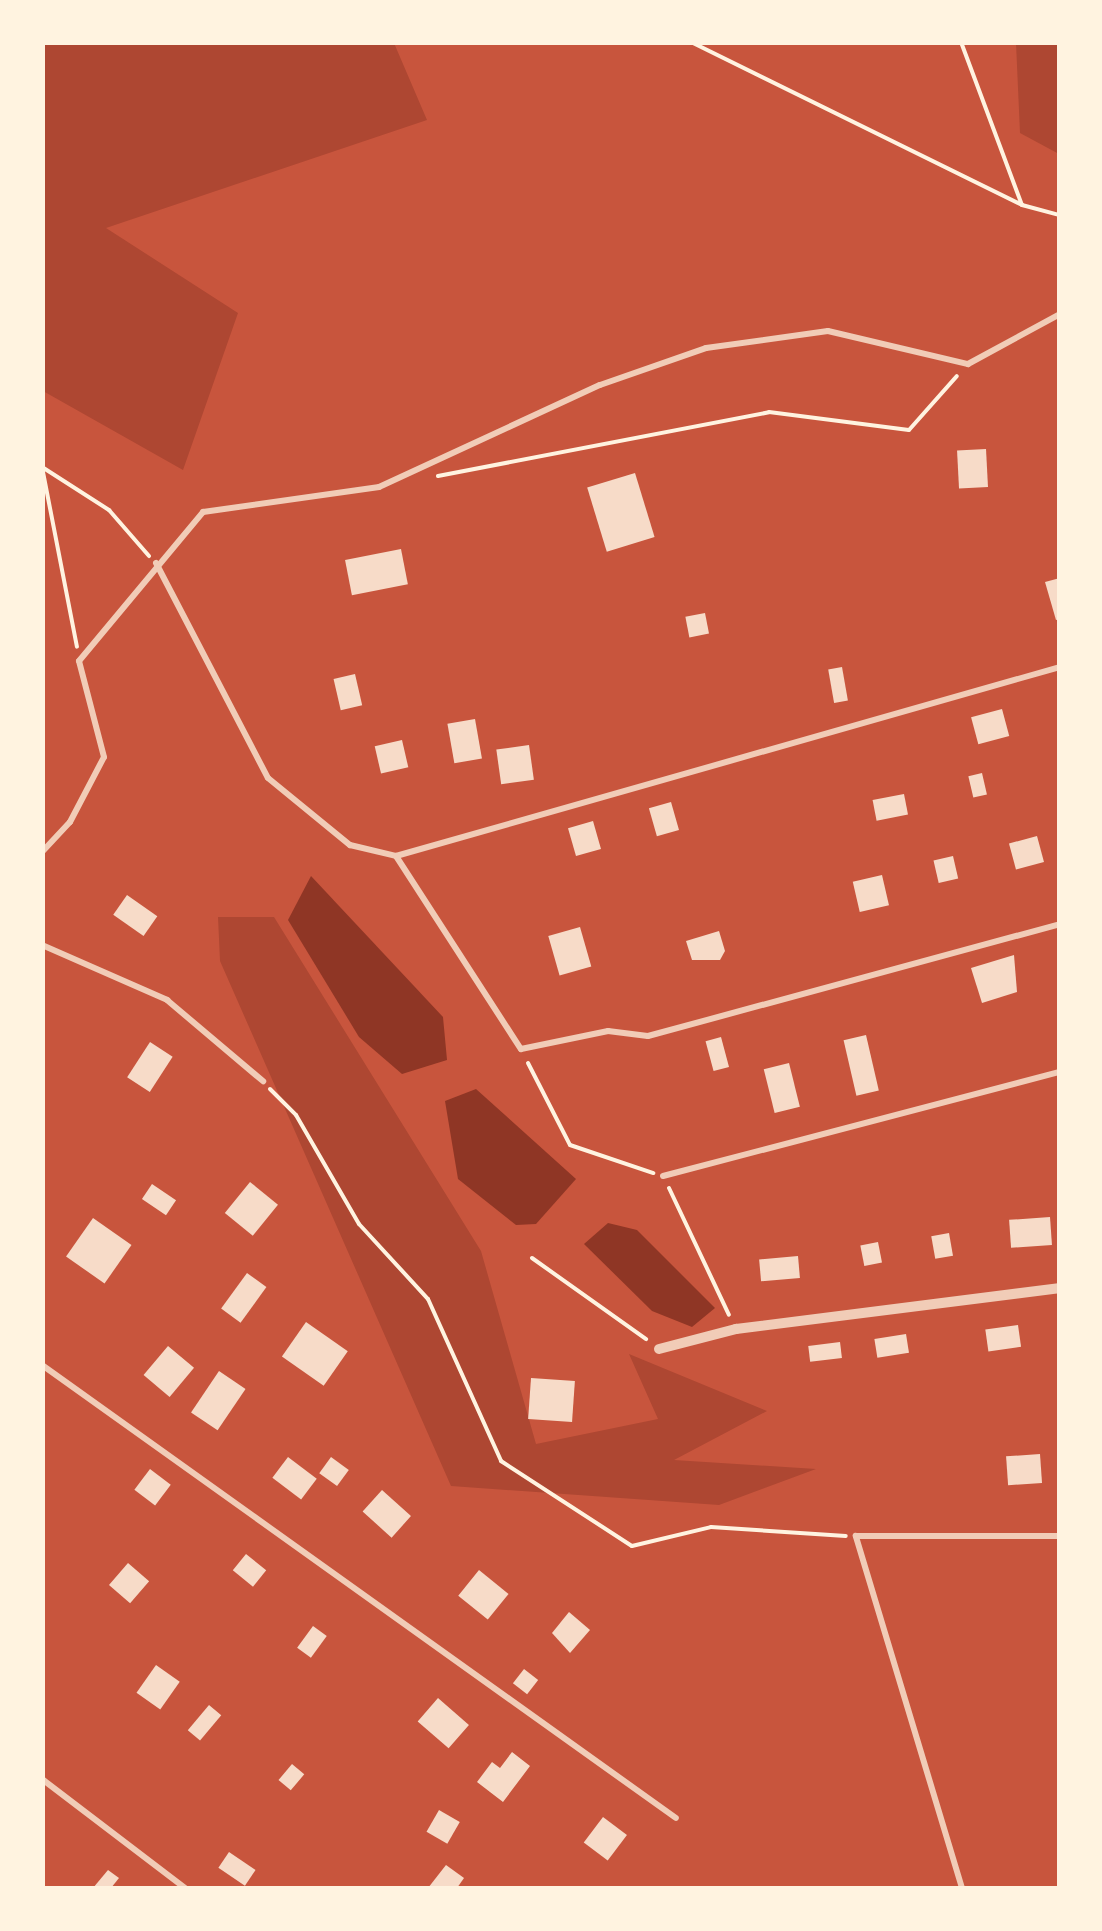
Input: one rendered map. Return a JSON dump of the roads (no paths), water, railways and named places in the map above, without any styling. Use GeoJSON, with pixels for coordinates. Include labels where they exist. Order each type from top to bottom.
{"type":"FeatureCollection","features":[{"type":"Feature","properties":{"kind":"street"},"geometry":{"type":"LineString","coordinates":[[659,1349],[736,1330],[1060,1288]]}},
{"type":"Feature","properties":{"kind":"lane"},"geometry":{"type":"LineString","coordinates":[[42,852],[70,822],[104,756],[80,661],[156,564],[203,512],[379,487],[600,385],[706,348],[828,331],[968,364],[1060,314]]}},
{"type":"Feature","properties":{"kind":"lane"},"geometry":{"type":"LineString","coordinates":[[156,564],[268,778],[350,846],[396,856],[1060,667]]}},
{"type":"Feature","properties":{"kind":"lane"},"geometry":{"type":"LineString","coordinates":[[396,856],[521,1049],[608,1032],[648,1036],[1060,924]]}},
{"type":"Feature","properties":{"kind":"lane"},"geometry":{"type":"LineString","coordinates":[[42,945],[167,1000],[263,1081]]}},
{"type":"Feature","properties":{"kind":"lane"},"geometry":{"type":"LineString","coordinates":[[663,1176],[1060,1072]]}},
{"type":"Feature","properties":{"kind":"lane"},"geometry":{"type":"LineString","coordinates":[[42,1365],[676,1818]]}},
{"type":"Feature","properties":{"kind":"lane"},"geometry":{"type":"LineString","coordinates":[[962,1888],[856,1536],[1060,1536]]}},
{"type":"Feature","properties":{"kind":"lane"},"geometry":{"type":"LineString","coordinates":[[42,1779],[185,1888]]}}]}
